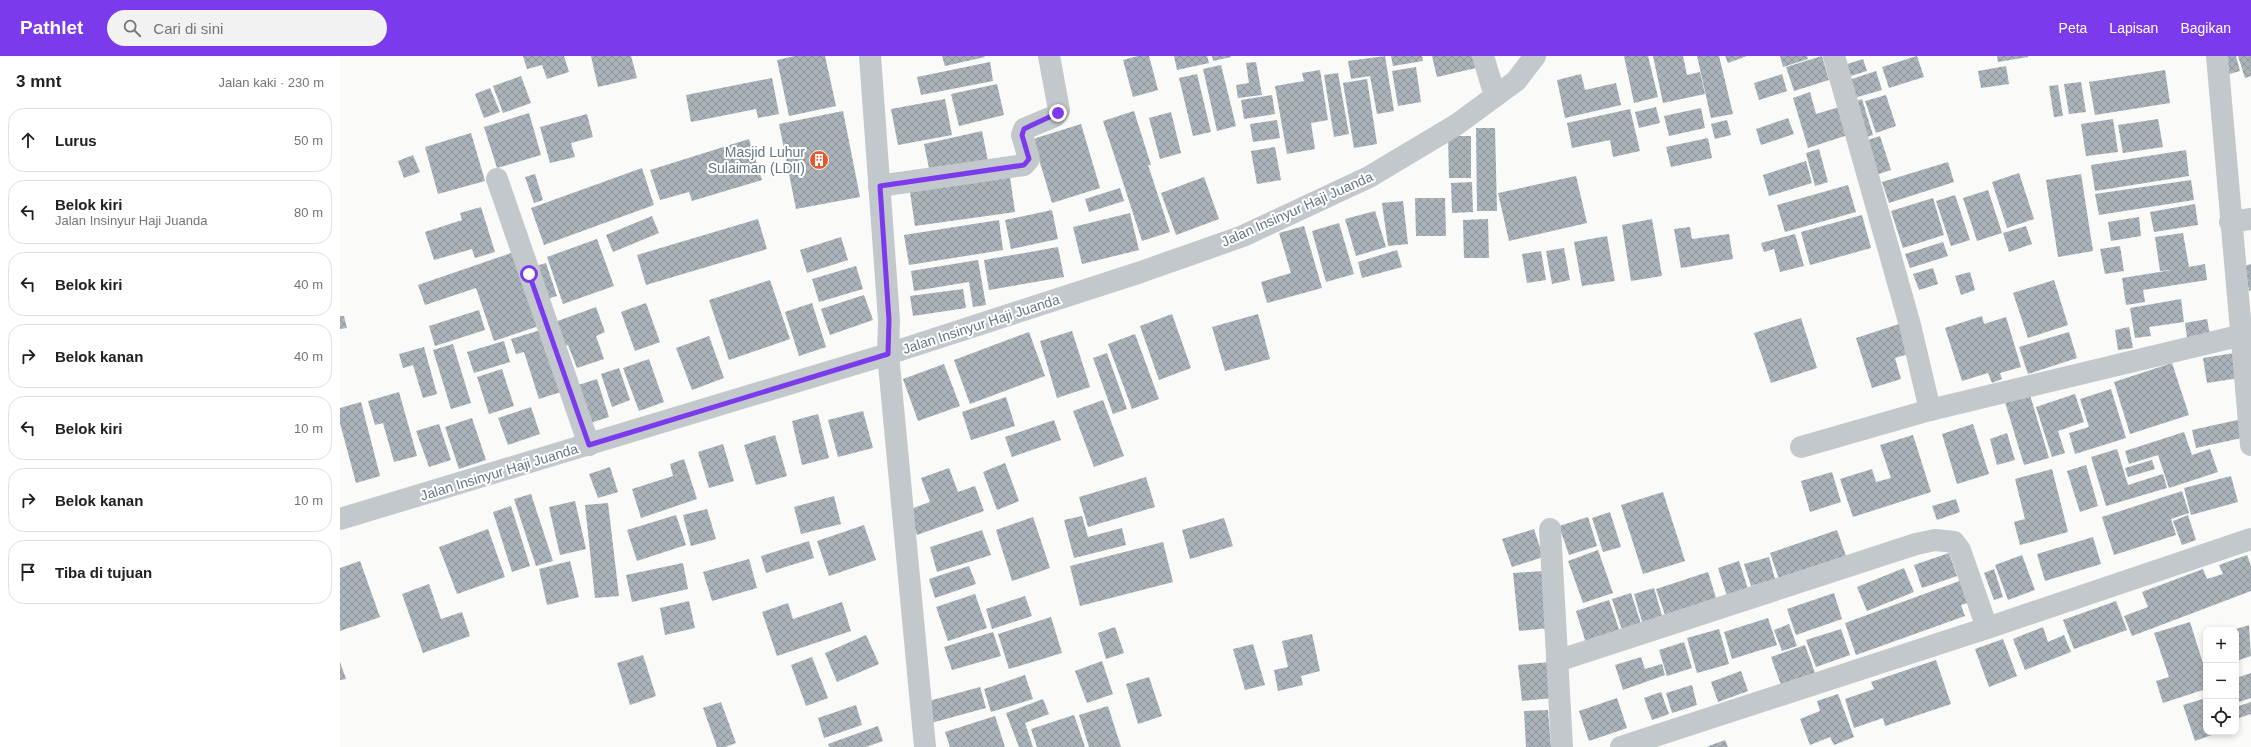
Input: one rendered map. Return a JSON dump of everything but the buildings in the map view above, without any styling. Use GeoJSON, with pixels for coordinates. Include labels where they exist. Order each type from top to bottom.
{"type":"FeatureCollection","features":[{"type":"Feature","properties":{"kind":"street"},"geometry":{"type":"LineString","coordinates":[[870,56],[889,320],[888,354],[925,747]]}},
{"type":"Feature","properties":{"kind":"street"},"geometry":{"type":"LineString","coordinates":[[880,186],[1024,165],[1028,162],[1029,159],[1022,135],[1024,129],[1054,116],[1059,110],[1049,56]]}},
{"type":"Feature","properties":{"kind":"street"},"geometry":{"type":"LineString","coordinates":[[1483,56],[1495,96]]}},
{"type":"Feature","properties":{"kind":"street","name":"Jalan Insinyur Haji Juanda"},"geometry":{"type":"LineString","coordinates":[[340,519],[888,354],[1141,272],[1242,236],[1370,177],[1456,125],[1516,81],[1535,56]]}},
{"type":"Feature","properties":{"kind":"street"},"geometry":{"type":"LineString","coordinates":[[1834,56],[1910,325],[1930,410]]}},
{"type":"Feature","properties":{"kind":"street"},"geometry":{"type":"LineString","coordinates":[[2217,56],[2240,221],[2251,445]]}},
{"type":"Feature","properties":{"kind":"street"},"geometry":{"type":"LineString","coordinates":[[497,179],[589,445]]}},
{"type":"Feature","properties":{"kind":"street"},"geometry":{"type":"LineString","coordinates":[[1800,447],[1930,410],[2246,334]]}},
{"type":"Feature","properties":{"kind":"street"},"geometry":{"type":"LineString","coordinates":[[1550,529],[1562,747]]}},
{"type":"Feature","properties":{"kind":"street"},"geometry":{"type":"LineString","coordinates":[[1621,747],[1987,628],[2251,539]]}},
{"type":"Feature","properties":{"kind":"street"},"geometry":{"type":"LineString","coordinates":[[1557,661],[1916,544],[1936,540],[1954,542],[1960,550],[1987,628]]}},
{"type":"Feature","properties":{"kind":"place","name":"Masjid Luhur Sulaiman (LDII)"},"geometry":{"type":"Point","coordinates":[819,160]}},
{"type":"Feature","properties":{"kind":"route"},"geometry":{"type":"LineString","coordinates":[[529,274],[589,445],[888,354],[889,320],[880,186],[1024,165],[1029,159],[1022,135],[1024,129],[1058,113]]}}]}
